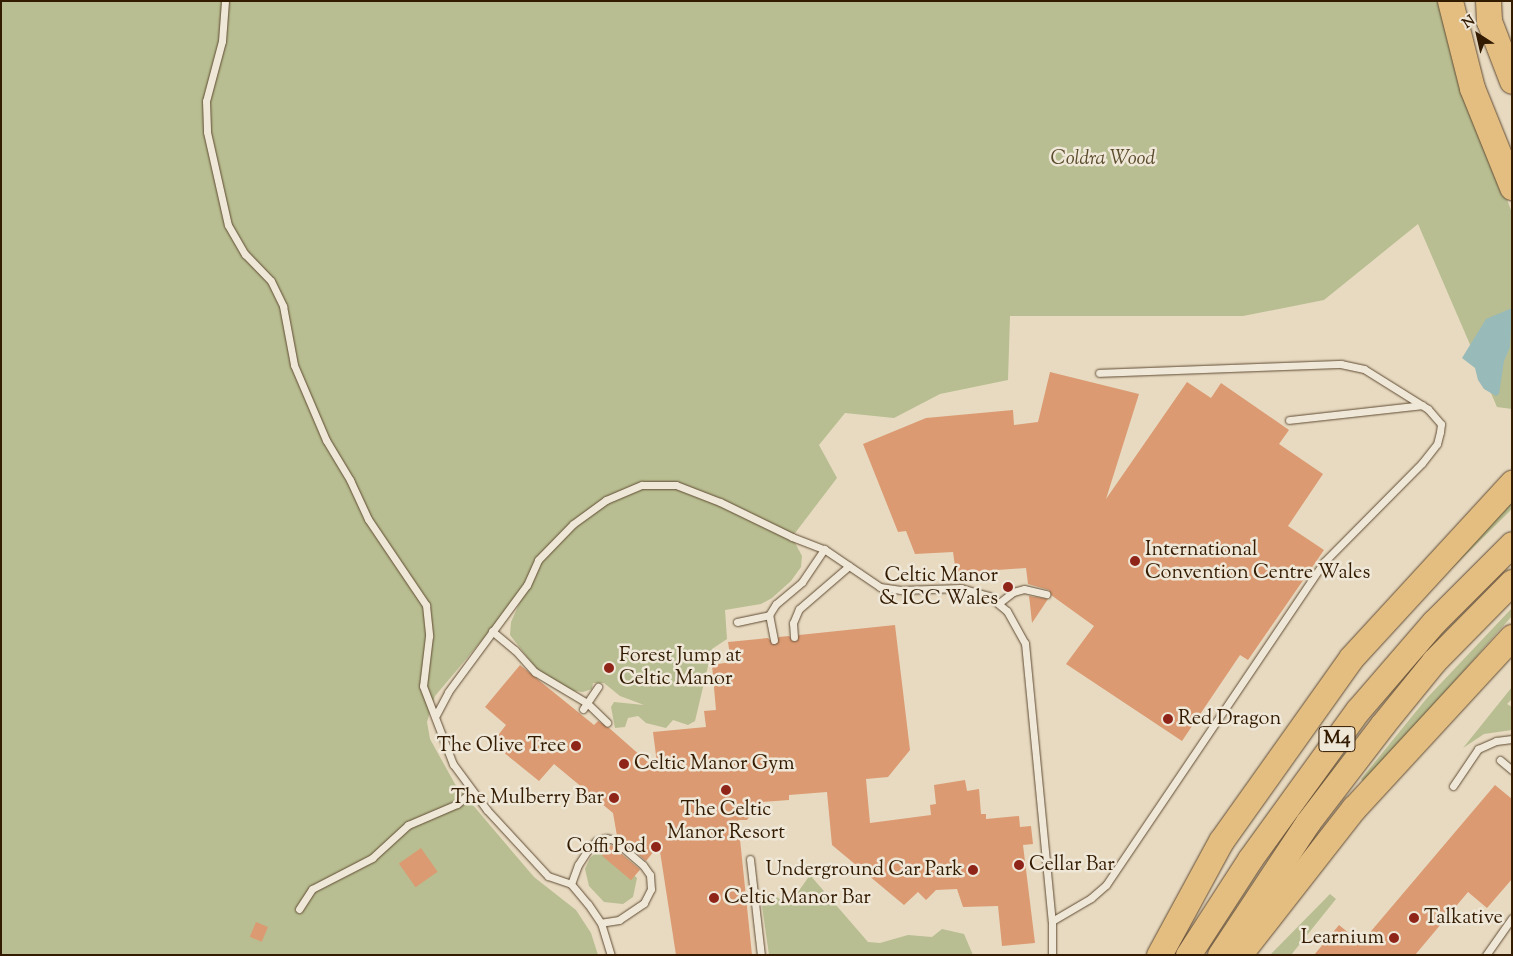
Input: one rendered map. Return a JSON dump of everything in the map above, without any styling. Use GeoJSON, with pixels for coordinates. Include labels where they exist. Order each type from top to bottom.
{"type":"FeatureCollection","features":[{"type":"Feature","properties":{"kind":"highway"},"geometry":{"type":"LineString","coordinates":[[1450,1],[1472,88],[1512,187]]}},
{"type":"Feature","properties":{"kind":"highway"},"geometry":{"type":"LineString","coordinates":[[1488,1],[1489,21],[1512,81]]}},
{"type":"Feature","properties":{"kind":"highway"},"geometry":{"type":"LineString","coordinates":[[1500,1],[1512,35]]}},
{"type":"Feature","properties":{"kind":"highway"},"geometry":{"type":"LineString","coordinates":[[1498,150],[1512,176]]}},
{"type":"Feature","properties":{"kind":"highway","name":"M4"},"geometry":{"type":"LineString","coordinates":[[1159,955],[1221,841],[1351,658],[1508,488]]}},
{"type":"Feature","properties":{"kind":"highway","name":"M4"},"geometry":{"type":"LineString","coordinates":[[1188,955],[1250,859],[1358,710],[1434,622],[1512,544]]}},
{"type":"Feature","properties":{"kind":"highway","name":"M4"},"geometry":{"type":"LineString","coordinates":[[1220,955],[1308,822],[1383,724],[1434,661],[1512,582]]}},
{"type":"Feature","properties":{"kind":"highway"},"geometry":{"type":"LineString","coordinates":[[1240,955],[1354,808],[1512,637]]}},
{"type":"Feature","properties":{"kind":"highway"},"geometry":{"type":"LineString","coordinates":[[1251,955],[1381,794],[1439,715]]}},
{"type":"Feature","properties":{"kind":"lane"},"geometry":{"type":"LineString","coordinates":[[225,1],[222,41],[206,101],[207,132],[228,225],[245,254],[271,281],[283,306],[294,365],[326,440],[350,480],[373,527],[426,605],[429,636],[423,686],[426,700],[436,715],[436,728],[453,764],[472,791],[548,876],[571,884],[601,923],[611,955]]}},
{"type":"Feature","properties":{"kind":"lane"},"geometry":{"type":"LineString","coordinates":[[1052,921],[1091,898],[1106,885],[1324,562],[1430,454],[1437,444],[1441,424],[1422,405],[1364,369],[1327,362],[1099,373]]}},
{"type":"Feature","properties":{"kind":"lane"},"geometry":{"type":"LineString","coordinates":[[1289,420],[1422,405]]}},
{"type":"Feature","properties":{"kind":"lane"},"geometry":{"type":"LineString","coordinates":[[436,715],[492,631],[527,585],[538,560],[573,524],[606,500],[642,485],[676,485],[720,502],[792,537],[824,549],[888,589],[961,588],[989,596],[999,603],[1015,621],[1025,643],[1052,921],[1052,955]]}},
{"type":"Feature","properties":{"kind":"lane"},"geometry":{"type":"LineString","coordinates":[[774,640],[769,615],[776,604],[802,582],[824,549]]}},
{"type":"Feature","properties":{"kind":"lane"},"geometry":{"type":"LineString","coordinates":[[794,638],[793,623],[798,609],[849,566]]}},
{"type":"Feature","properties":{"kind":"lane"},"geometry":{"type":"LineString","coordinates":[[999,603],[1013,592],[1024,589],[1046,594]]}},
{"type":"Feature","properties":{"kind":"lane"},"geometry":{"type":"LineString","coordinates":[[737,622],[769,615]]}},
{"type":"Feature","properties":{"kind":"lane"},"geometry":{"type":"LineString","coordinates":[[492,631],[515,650],[535,672],[607,722]]}},
{"type":"Feature","properties":{"kind":"lane"},"geometry":{"type":"LineString","coordinates":[[585,706],[598,687]]}},
{"type":"Feature","properties":{"kind":"lane"},"geometry":{"type":"LineString","coordinates":[[1453,786],[1478,749],[1496,741],[1512,740]]}},
{"type":"Feature","properties":{"kind":"lane"},"geometry":{"type":"LineString","coordinates":[[1500,760],[1512,770]]}},
{"type":"Feature","properties":{"kind":"lane"},"geometry":{"type":"LineString","coordinates":[[299,909],[312,889],[372,858],[408,825],[457,804],[472,791]]}},
{"type":"Feature","properties":{"kind":"lane"},"geometry":{"type":"LineString","coordinates":[[571,884],[578,865],[587,851],[596,841],[606,838],[614,840],[643,865],[650,875],[651,889],[644,903],[619,920],[601,923]]}},
{"type":"Feature","properties":{"kind":"lane"},"geometry":{"type":"LineString","coordinates":[[750,859],[761,955]]}},
{"type":"Feature","properties":{"kind":"lane"},"geometry":{"type":"LineString","coordinates":[[1486,955],[1512,918]]}},
{"type":"Feature","properties":{"kind":"green space","name":"Coldra Wood"},"geometry":{"type":"Polygon","coordinates":[[[1,1],[1443,1],[1473,106],[1512,213],[1512,409],[1497,407],[1418,224],[1324,300],[1243,316],[1010,316],[1008,380],[940,394],[894,418],[845,413],[819,445],[837,478],[792,537],[802,556],[801,567],[791,581],[772,598],[761,604],[725,610],[727,639],[712,649],[695,721],[688,725],[673,720],[666,728],[646,723],[638,716],[628,718],[625,727],[615,728],[611,707],[614,702],[644,705],[620,696],[604,683],[593,683],[592,689],[583,692],[574,691],[542,676],[510,635],[511,622],[526,588],[435,696],[427,722],[430,739],[455,784],[534,877],[576,910],[591,933],[598,955],[1,955],[1,1]]]}},
{"type":"Feature","properties":{"kind":"green space"},"geometry":{"type":"Polygon","coordinates":[[[1512,502],[1512,509],[1413,607],[1351,679],[1402,614],[1512,502]]]}},
{"type":"Feature","properties":{"kind":"green space"},"geometry":{"type":"Polygon","coordinates":[[[1512,608],[1512,616],[1365,783],[1361,779],[1427,698],[1512,608]]]}},
{"type":"Feature","properties":{"kind":"green space"},"geometry":{"type":"Polygon","coordinates":[[[1512,687],[1512,699],[1507,704],[1512,707],[1512,730],[1484,734],[1463,748],[1512,687]]]}},
{"type":"Feature","properties":{"kind":"green space"},"geometry":{"type":"Polygon","coordinates":[[[598,851],[605,851],[637,878],[633,897],[623,904],[604,902],[589,886],[585,869],[590,858],[598,851]]]}},
{"type":"Feature","properties":{"kind":"green space"},"geometry":{"type":"Polygon","coordinates":[[[810,875],[868,942],[880,943],[908,935],[932,937],[942,929],[964,934],[973,955],[769,955],[762,906],[770,898],[777,897],[783,902],[793,899],[810,875]]]}},
{"type":"Feature","properties":{"kind":"green space"},"geometry":{"type":"Polygon","coordinates":[[[1330,894],[1336,899],[1291,955],[1270,955],[1330,894]]]}},
{"type":"Feature","properties":{"kind":"water"},"geometry":{"type":"Polygon","coordinates":[[[1512,308],[1510,347],[1504,361],[1499,394],[1496,396],[1484,389],[1478,380],[1475,368],[1462,358],[1486,319],[1512,308]]]}},
{"type":"Feature","properties":{"kind":"building","name":"International Convention Centre Wales"},"geometry":{"type":"Polygon","coordinates":[[[1050,372],[1139,394],[1106,499],[1187,382],[1211,398],[1221,383],[1289,430],[1279,444],[1323,474],[1288,526],[1324,550],[1248,660],[1240,655],[1182,741],[1066,664],[1094,626],[1051,595],[1049,590],[1028,584],[1026,568],[956,573],[953,552],[915,554],[906,531],[898,532],[863,444],[926,418],[1013,410],[1014,425],[1038,422],[1050,372]]]}},
{"type":"Feature","properties":{"kind":"building"},"geometry":{"type":"Polygon","coordinates":[[[1029,596],[1048,599],[1032,623],[1030,604],[1029,596]]]}},
{"type":"Feature","properties":{"kind":"building","name":"The Celtic Manor Resort"},"geometry":{"type":"Polygon","coordinates":[[[895,625],[910,750],[888,777],[866,779],[870,823],[931,815],[930,805],[936,804],[934,785],[965,780],[967,791],[979,789],[981,814],[986,814],[986,819],[1019,816],[1020,827],[1031,826],[1033,844],[1023,845],[1035,943],[1002,946],[998,906],[963,907],[957,889],[936,890],[926,900],[918,892],[904,905],[832,845],[827,792],[789,795],[789,800],[761,802],[747,820],[738,820],[752,955],[676,955],[659,845],[646,861],[617,836],[613,813],[554,764],[539,781],[492,743],[506,725],[485,707],[520,665],[594,725],[598,721],[608,727],[658,771],[653,732],[706,727],[704,711],[716,710],[712,665],[731,662],[728,642],[768,638],[775,645],[779,637],[789,636],[795,642],[799,635],[895,625]]]}},
{"type":"Feature","properties":{"kind":"building"},"geometry":{"type":"Polygon","coordinates":[[[1495,785],[1512,799],[1512,879],[1487,908],[1468,892],[1415,955],[1314,955],[1339,925],[1361,943],[1495,785]]]}},
{"type":"Feature","properties":{"kind":"building"},"geometry":{"type":"Polygon","coordinates":[[[611,845],[640,869],[631,880],[602,856],[611,845]]]}},
{"type":"Feature","properties":{"kind":"building"},"geometry":{"type":"Polygon","coordinates":[[[421,848],[438,872],[416,887],[399,863],[421,848]]]}},
{"type":"Feature","properties":{"kind":"building"},"geometry":{"type":"Polygon","coordinates":[[[256,922],[268,927],[262,942],[250,937],[256,922]]]}},
{"type":"Feature","properties":{"kind":"place","name":"International Convention Centre Wales"},"geometry":{"type":"Point","coordinates":[1135,561]}},
{"type":"Feature","properties":{"kind":"place","name":"Celtic Manor & ICC Wales"},"geometry":{"type":"Point","coordinates":[1008,587]}},
{"type":"Feature","properties":{"kind":"place","name":"Forest Jump at Celtic Manor"},"geometry":{"type":"Point","coordinates":[609,668]}},
{"type":"Feature","properties":{"kind":"place","name":"Red Dragon"},"geometry":{"type":"Point","coordinates":[1168,719]}},
{"type":"Feature","properties":{"kind":"place","name":"The Olive Tree"},"geometry":{"type":"Point","coordinates":[576,746]}},
{"type":"Feature","properties":{"kind":"place","name":"Celtic Manor Gym"},"geometry":{"type":"Point","coordinates":[624,764]}},
{"type":"Feature","properties":{"kind":"place","name":"The Celtic Manor Resort"},"geometry":{"type":"Point","coordinates":[726,790]}},
{"type":"Feature","properties":{"kind":"place","name":"The Mulberry Bar"},"geometry":{"type":"Point","coordinates":[614,798]}},
{"type":"Feature","properties":{"kind":"place","name":"Coffi Pod"},"geometry":{"type":"Point","coordinates":[656,847]}},
{"type":"Feature","properties":{"kind":"place","name":"Cellar Bar"},"geometry":{"type":"Point","coordinates":[1019,865]}},
{"type":"Feature","properties":{"kind":"place","name":"Underground Car Park"},"geometry":{"type":"Point","coordinates":[973,870]}},
{"type":"Feature","properties":{"kind":"place","name":"Celtic Manor Bar"},"geometry":{"type":"Point","coordinates":[714,898]}},
{"type":"Feature","properties":{"kind":"place","name":"Talkative"},"geometry":{"type":"Point","coordinates":[1414,918]}},
{"type":"Feature","properties":{"kind":"place","name":"Learnium"},"geometry":{"type":"Point","coordinates":[1394,938]}}]}
